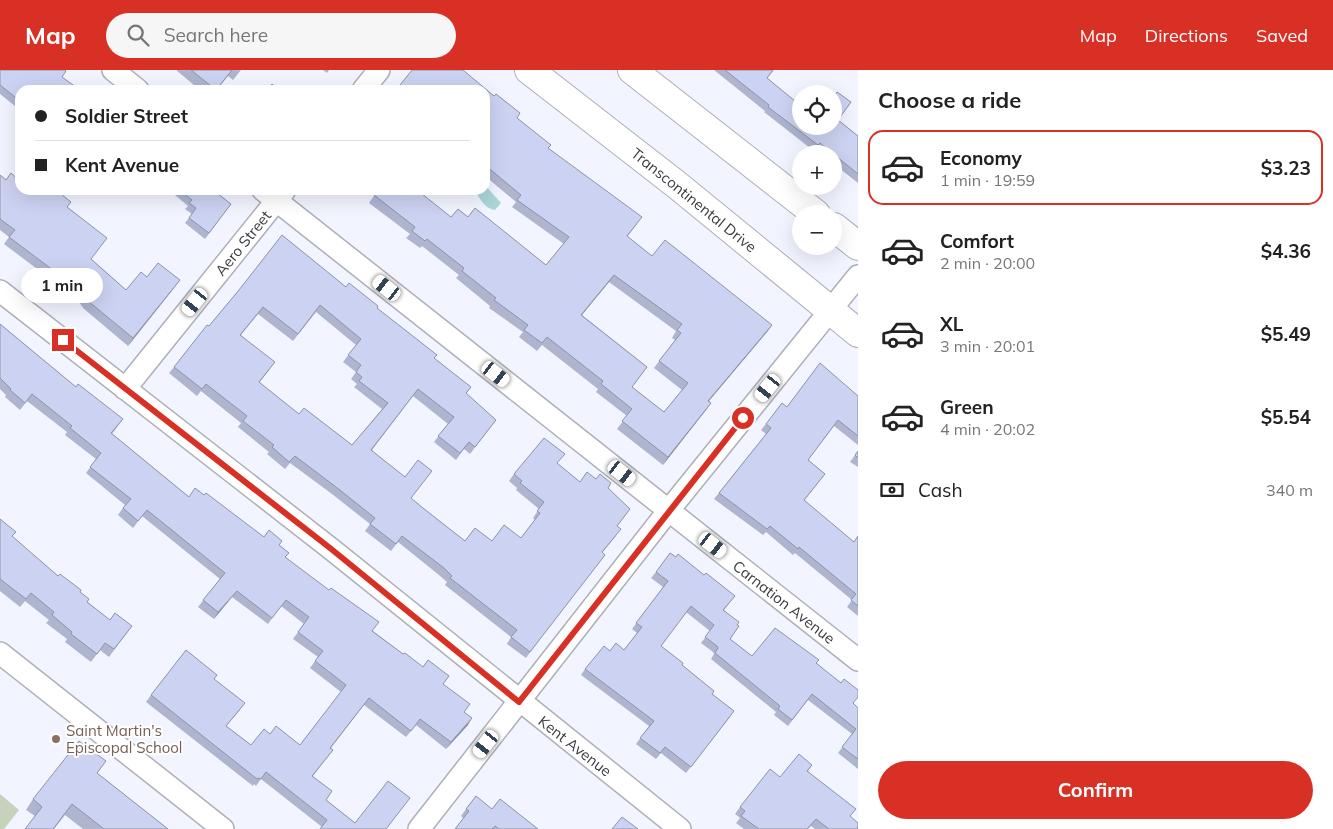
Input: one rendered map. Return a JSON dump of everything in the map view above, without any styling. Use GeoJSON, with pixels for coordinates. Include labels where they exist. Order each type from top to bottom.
{"type":"FeatureCollection","features":[{"type":"Feature","properties":{"kind":"street"},"geometry":{"type":"LineString","coordinates":[[113,70],[132,85]]}},
{"type":"Feature","properties":{"kind":"street"},"geometry":{"type":"LineString","coordinates":[[367,85],[379,70]]}},
{"type":"Feature","properties":{"kind":"street","name":"Transcontinental Drive"},"geometry":{"type":"LineString","coordinates":[[529,70],[677,185],[858,333]]}},
{"type":"Feature","properties":{"kind":"street"},"geometry":{"type":"LineString","coordinates":[[632,70],[804,205]]}},
{"type":"Feature","properties":{"kind":"street","name":"Aero Street"},"geometry":{"type":"LineString","coordinates":[[125,389],[274,195]]}},
{"type":"Feature","properties":{"kind":"street","name":"Carnation Avenue"},"geometry":{"type":"LineString","coordinates":[[276,195],[858,660]]}},
{"type":"Feature","properties":{"kind":"street"},"geometry":{"type":"LineString","coordinates":[[842,233],[858,246]]}},
{"type":"Feature","properties":{"kind":"street"},"geometry":{"type":"LineString","coordinates":[[419,829],[669,510],[858,276]]}},
{"type":"Feature","properties":{"kind":"street","name":"Kent Avenue"},"geometry":{"type":"LineString","coordinates":[[0,291],[330,548],[519,702],[680,829]]}},
{"type":"Feature","properties":{"kind":"street"},"geometry":{"type":"LineString","coordinates":[[0,653],[223,829]]}},
{"type":"Feature","properties":{"kind":"shaded area"},"geometry":{"type":"Polygon","coordinates":[[[490,191],[501,203],[495,210],[489,208],[478,195],[490,195],[490,191]]]}},
{"type":"Feature","properties":{"kind":"shaded area"},"geometry":{"type":"Polygon","coordinates":[[[0,794],[19,810],[4,829],[0,829],[0,794]]]}},
{"type":"Feature","properties":{"kind":"building"},"geometry":{"type":"Polygon","coordinates":[[[0,70],[65,70],[62,77],[73,85],[15,85],[15,97],[0,85],[0,70]]]}},
{"type":"Feature","properties":{"kind":"building"},"geometry":{"type":"Polygon","coordinates":[[[191,70],[232,70],[220,85],[210,85],[191,70]]]}},
{"type":"Feature","properties":{"kind":"building"},"geometry":{"type":"Polygon","coordinates":[[[412,70],[463,70],[481,85],[400,85],[412,70]]]}},
{"type":"Feature","properties":{"kind":"building"},"geometry":{"type":"Polygon","coordinates":[[[725,70],[773,70],[767,78],[792,99],[792,125],[768,107],[769,105],[725,70]]]}},
{"type":"Feature","properties":{"kind":"building"},"geometry":{"type":"Polygon","coordinates":[[[490,93],[494,96],[496,94],[520,113],[517,118],[551,145],[548,148],[642,217],[627,236],[652,256],[665,240],[772,325],[708,401],[711,403],[668,457],[622,421],[632,409],[601,384],[603,381],[547,337],[542,343],[524,330],[528,325],[494,300],[496,298],[462,271],[464,268],[427,239],[425,241],[412,231],[415,227],[374,195],[423,195],[451,217],[458,209],[468,217],[475,208],[546,265],[569,237],[517,200],[521,195],[490,169],[490,93]],[[614,275],[581,315],[647,367],[632,387],[664,412],[688,383],[659,361],[681,333],[677,330],[682,324],[614,275]]]}},
{"type":"Feature","properties":{"kind":"building"},"geometry":{"type":"Polygon","coordinates":[[[842,96],[851,102],[842,114],[842,96]]]}},
{"type":"Feature","properties":{"kind":"building"},"geometry":{"type":"Polygon","coordinates":[[[842,123],[858,136],[858,174],[842,161],[842,145],[822,145],[820,143],[818,145],[805,135],[842,135],[842,123]]]}},
{"type":"Feature","properties":{"kind":"building"},"geometry":{"type":"Polygon","coordinates":[[[11,173],[15,177],[15,195],[62,195],[71,202],[67,207],[107,238],[91,259],[126,290],[141,272],[147,277],[158,263],[180,280],[133,338],[88,301],[82,292],[9,237],[15,230],[0,219],[0,175],[6,180],[11,173]]]}},
{"type":"Feature","properties":{"kind":"building"},"geometry":{"type":"Polygon","coordinates":[[[186,195],[219,195],[231,204],[209,233],[189,218],[196,208],[189,203],[192,200],[186,195]]]}},
{"type":"Feature","properties":{"kind":"building"},"geometry":{"type":"Polygon","coordinates":[[[282,235],[346,287],[349,283],[378,306],[377,308],[437,355],[434,358],[471,387],[466,393],[496,420],[475,447],[469,442],[460,453],[438,436],[454,417],[418,389],[371,450],[405,477],[418,460],[432,471],[411,498],[465,541],[475,528],[492,541],[504,525],[521,538],[540,513],[537,511],[544,502],[520,483],[522,481],[514,474],[544,438],[565,454],[557,463],[580,482],[587,472],[596,479],[600,474],[611,483],[608,488],[630,509],[617,526],[621,529],[602,552],[605,555],[530,652],[511,637],[517,630],[450,578],[452,576],[444,568],[402,536],[396,544],[370,524],[375,518],[295,456],[289,462],[272,447],[274,445],[243,421],[247,416],[206,384],[202,389],[174,367],[207,325],[209,326],[282,235]],[[320,305],[298,334],[263,307],[240,335],[275,362],[259,382],[299,414],[304,408],[352,445],[388,403],[359,381],[362,377],[356,372],[361,365],[348,355],[361,339],[320,305]]]}},
{"type":"Feature","properties":{"kind":"building"},"geometry":{"type":"Polygon","coordinates":[[[0,324],[76,387],[78,384],[123,419],[111,433],[189,497],[195,488],[204,495],[206,493],[264,537],[269,530],[282,541],[279,545],[289,553],[285,557],[329,590],[331,588],[379,622],[372,631],[423,667],[428,660],[449,676],[443,684],[470,704],[464,712],[472,718],[451,742],[420,719],[411,731],[369,698],[330,748],[333,750],[312,776],[332,791],[326,800],[355,823],[388,781],[410,798],[386,829],[320,829],[327,820],[266,772],[261,779],[257,779],[151,695],[186,650],[217,675],[214,679],[245,703],[226,726],[251,745],[264,729],[270,734],[276,726],[300,745],[346,685],[315,661],[323,651],[298,632],[309,617],[286,600],[272,618],[237,591],[218,612],[203,600],[225,573],[147,510],[138,521],[123,508],[131,499],[90,467],[101,453],[70,428],[72,426],[32,394],[25,403],[10,390],[0,378],[0,324]]]}},
{"type":"Feature","properties":{"kind":"building"},"geometry":{"type":"Polygon","coordinates":[[[820,363],[858,396],[858,436],[838,420],[808,460],[825,474],[804,500],[854,542],[858,536],[858,606],[851,600],[856,594],[799,547],[798,549],[770,526],[767,529],[719,493],[771,428],[766,424],[782,403],[787,407],[820,363]]]}},
{"type":"Feature","properties":{"kind":"building"},"geometry":{"type":"Polygon","coordinates":[[[0,519],[16,532],[12,536],[58,576],[60,574],[81,590],[80,592],[89,599],[87,602],[110,620],[115,613],[132,626],[114,649],[105,643],[97,654],[71,634],[72,632],[52,615],[54,612],[31,593],[26,599],[0,579],[0,519]]]}},
{"type":"Feature","properties":{"kind":"building"},"geometry":{"type":"Polygon","coordinates":[[[670,553],[676,557],[678,554],[735,596],[723,610],[739,622],[737,625],[739,626],[730,639],[752,656],[775,628],[819,660],[816,663],[841,683],[844,679],[858,690],[858,697],[853,703],[858,708],[858,759],[842,747],[856,729],[812,694],[792,720],[778,709],[780,706],[715,653],[718,648],[717,646],[705,637],[714,625],[691,606],[661,646],[714,691],[712,694],[734,711],[691,767],[665,747],[660,753],[640,738],[654,721],[585,669],[604,646],[610,651],[616,643],[624,650],[642,627],[636,623],[668,581],[656,572],[670,553]]]}},
{"type":"Feature","properties":{"kind":"building"},"geometry":{"type":"Polygon","coordinates":[[[79,741],[106,761],[97,773],[168,829],[104,829],[72,804],[53,829],[25,829],[42,807],[33,799],[79,741]]]}},
{"type":"Feature","properties":{"kind":"building"},"geometry":{"type":"Polygon","coordinates":[[[799,754],[812,765],[807,771],[856,809],[850,816],[858,823],[858,829],[829,829],[816,819],[807,829],[759,829],[741,816],[745,811],[740,807],[770,769],[780,777],[799,754]]]}},
{"type":"Feature","properties":{"kind":"building"},"geometry":{"type":"Polygon","coordinates":[[[476,796],[492,809],[500,799],[538,829],[499,829],[495,826],[492,829],[455,829],[469,811],[466,809],[476,796]]]}},
{"type":"Feature","properties":{"kind":"building"},"geometry":{"type":"Polygon","coordinates":[[[622,817],[638,829],[612,829],[622,817]]]}},
{"type":"Feature","properties":{"kind":"place","name":"Saint Martin's Episcopal School"},"geometry":{"type":"Point","coordinates":[56,739]}},
{"type":"Feature","properties":{"kind":"route"},"geometry":{"type":"LineString","coordinates":[[63,340],[330,548],[519,702],[743,418]]}}]}
